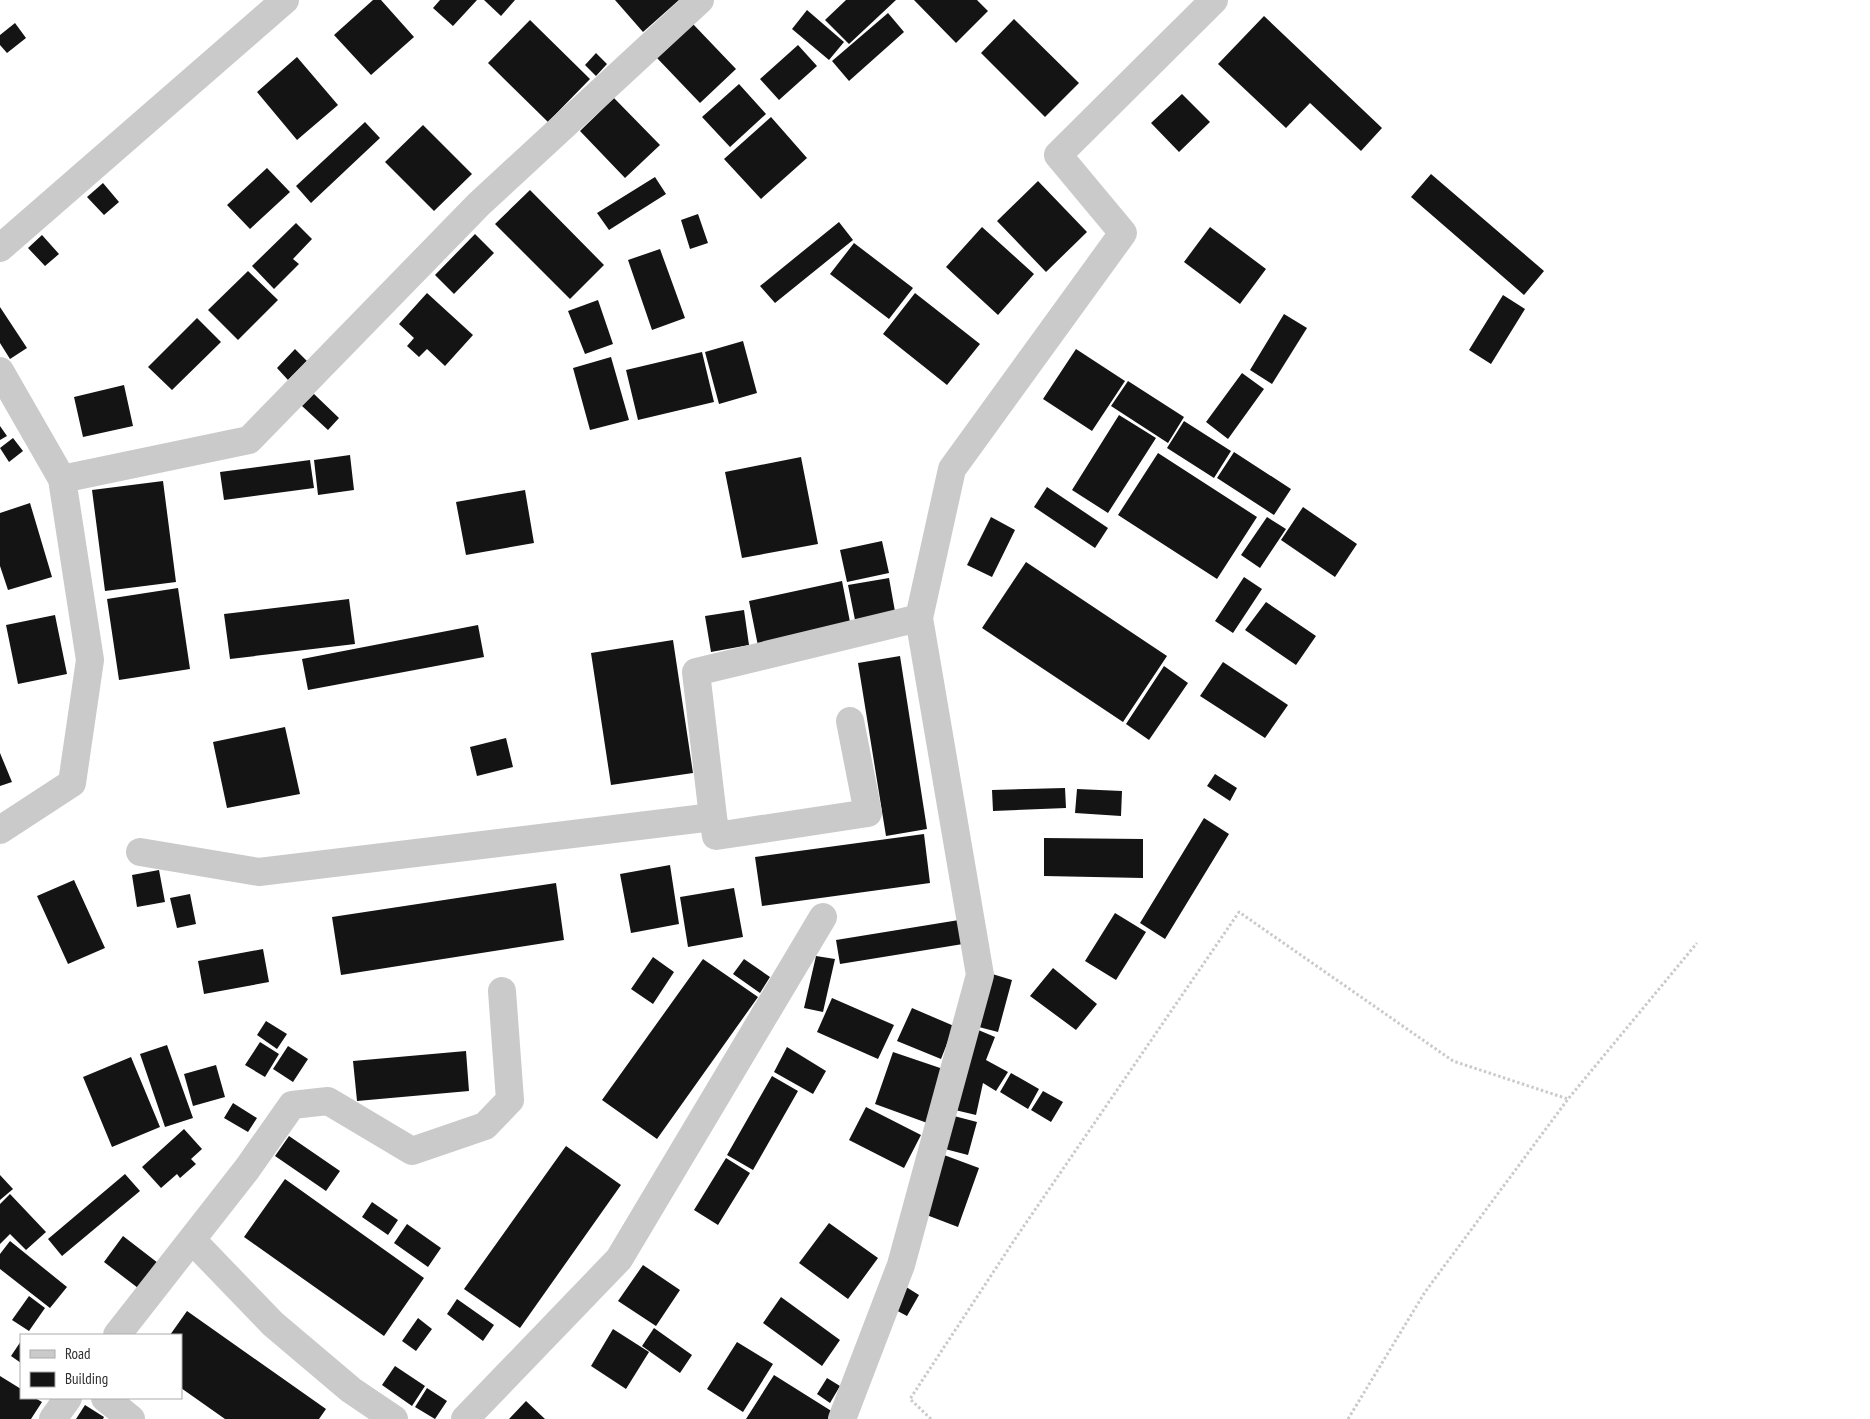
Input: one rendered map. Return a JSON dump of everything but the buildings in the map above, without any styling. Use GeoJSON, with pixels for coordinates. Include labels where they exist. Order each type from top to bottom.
{"type":"FeatureCollection","features":[{"type":"Feature","properties":{"kind":"street"},"geometry":{"type":"LineString","coordinates":[[0,248],[285,0]]}},
{"type":"Feature","properties":{"kind":"street"},"geometry":{"type":"LineString","coordinates":[[62,478],[249,440],[479,204],[700,0]]}},
{"type":"Feature","properties":{"kind":"street"},"geometry":{"type":"LineString","coordinates":[[842,1419],[900,1264],[980,975],[919,618],[952,469],[1123,233],[1058,155],[1214,0]]}},
{"type":"Feature","properties":{"kind":"street"},"geometry":{"type":"LineString","coordinates":[[0,371],[62,478],[90,660],[72,783],[0,830]]}},
{"type":"Feature","properties":{"kind":"street"},"geometry":{"type":"LineString","coordinates":[[850,720],[868,813],[716,836],[696,672],[919,618]]}},
{"type":"Feature","properties":{"kind":"street"},"geometry":{"type":"LineString","coordinates":[[140,852],[259,872],[713,817]]}},
{"type":"Feature","properties":{"kind":"street"},"geometry":{"type":"LineString","coordinates":[[466,1419],[619,1259],[823,917]]}},
{"type":"Feature","properties":{"kind":"street"},"geometry":{"type":"LineString","coordinates":[[118,1334],[192,1240],[292,1105],[328,1101],[412,1150],[485,1126],[510,1100],[502,991]]}},
{"type":"Feature","properties":{"kind":"street"},"geometry":{"type":"LineString","coordinates":[[192,1240],[273,1324],[351,1390],[394,1419]]}},
{"type":"Feature","properties":{"kind":"street"},"geometry":{"type":"LineString","coordinates":[[53,1419],[67,1399]]}},
{"type":"Feature","properties":{"kind":"street"},"geometry":{"type":"LineString","coordinates":[[106,1399],[131,1419]]}},
{"type":"Feature","properties":{"kind":"path"},"geometry":{"type":"LineString","coordinates":[[931,1419],[910,1398],[1017,1236],[1239,912],[1453,1061],[1568,1099]]}},
{"type":"Feature","properties":{"kind":"path"},"geometry":{"type":"LineString","coordinates":[[1348,1419],[1425,1292],[1568,1099],[1697,943]]}}]}
